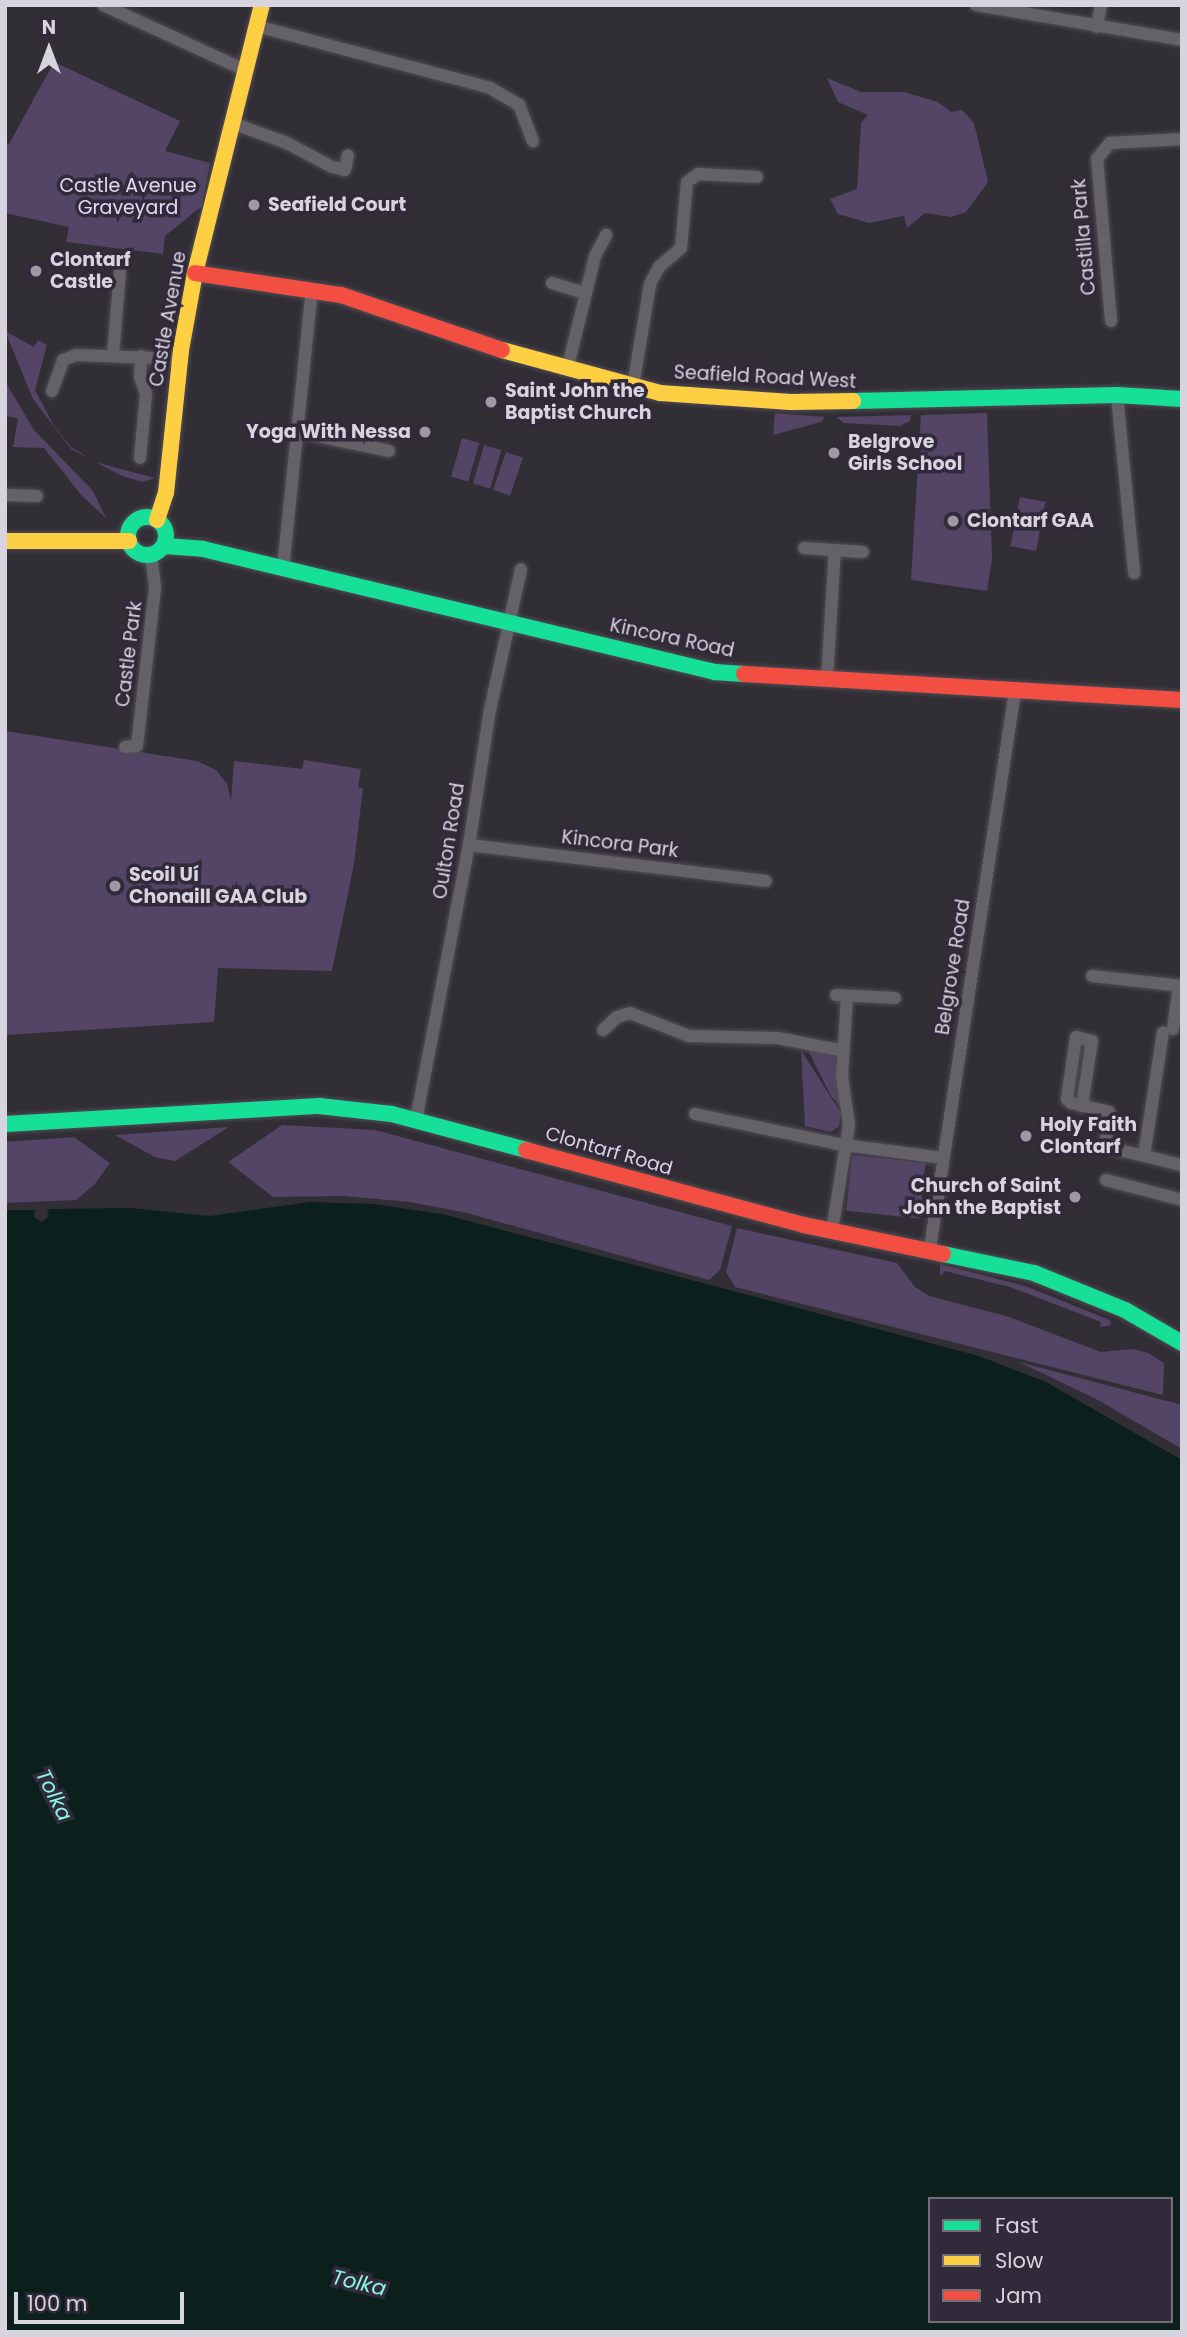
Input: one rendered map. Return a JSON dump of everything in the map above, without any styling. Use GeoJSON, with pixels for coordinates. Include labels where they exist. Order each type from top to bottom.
{"type":"FeatureCollection","features":[{"type":"Feature","properties":{"kind":"street"},"geometry":{"type":"LineString","coordinates":[[103,5],[245,70]]}},
{"type":"Feature","properties":{"kind":"street","name":"Castle Avenue"},"geometry":{"type":"LineString","coordinates":[[157,520],[166,493],[180,359],[195,273],[262,5]]}},
{"type":"Feature","properties":{"kind":"street"},"geometry":{"type":"LineString","coordinates":[[976,5],[1182,40]]}},
{"type":"Feature","properties":{"kind":"street"},"geometry":{"type":"LineString","coordinates":[[1097,27],[1101,5]]}},
{"type":"Feature","properties":{"kind":"street"},"geometry":{"type":"LineString","coordinates":[[256,26],[490,89],[519,105],[533,141]]}},
{"type":"Feature","properties":{"kind":"street"},"geometry":{"type":"LineString","coordinates":[[232,124],[287,143],[332,167],[345,170],[348,155]]}},
{"type":"Feature","properties":{"kind":"street","name":"Castilla Park"},"geometry":{"type":"LineString","coordinates":[[1111,321],[1097,159],[1110,143],[1182,139]]}},
{"type":"Feature","properties":{"kind":"street"},"geometry":{"type":"LineString","coordinates":[[633,386],[650,284],[659,267],[681,248],[687,182],[698,174],[757,177]]}},
{"type":"Feature","properties":{"kind":"street"},"geometry":{"type":"LineString","coordinates":[[567,370],[584,293],[600,241],[606,235]]}},
{"type":"Feature","properties":{"kind":"street"},"geometry":{"type":"LineString","coordinates":[[113,355],[120,271]]}},
{"type":"Feature","properties":{"kind":"street","name":"Seafield Road West"},"geometry":{"type":"LineString","coordinates":[[195,273],[341,295],[567,370],[633,386],[691,396],[791,402],[1117,395],[1182,399]]}},
{"type":"Feature","properties":{"kind":"street"},"geometry":{"type":"LineString","coordinates":[[552,283],[584,293]]}},
{"type":"Feature","properties":{"kind":"street"},"geometry":{"type":"LineString","coordinates":[[283,569],[312,290]]}},
{"type":"Feature","properties":{"kind":"street"},"geometry":{"type":"LineString","coordinates":[[52,391],[67,357],[113,355],[180,359]]}},
{"type":"Feature","properties":{"kind":"street"},"geometry":{"type":"LineString","coordinates":[[140,458],[146,394],[140,377],[141,356]]}},
{"type":"Feature","properties":{"kind":"street"},"geometry":{"type":"LineString","coordinates":[[1117,395],[1133,573]]}},
{"type":"Feature","properties":{"kind":"street"},"geometry":{"type":"LineString","coordinates":[[298,432],[389,451]]}},
{"type":"Feature","properties":{"kind":"street"},"geometry":{"type":"LineString","coordinates":[[5,495],[37,496]]}},
{"type":"Feature","properties":{"kind":"street"},"geometry":{"type":"LineString","coordinates":[[137,520],[157,520],[165,531],[158,550],[137,552],[129,541],[130,530],[137,520]]}},
{"type":"Feature","properties":{"kind":"street"},"geometry":{"type":"LineString","coordinates":[[5,541],[129,541]]}},
{"type":"Feature","properties":{"kind":"street"},"geometry":{"type":"LineString","coordinates":[[804,548],[863,552]]}},
{"type":"Feature","properties":{"kind":"street","name":"Kincora Road"},"geometry":{"type":"LineString","coordinates":[[158,550],[203,550],[715,672],[1182,700]]}},
{"type":"Feature","properties":{"kind":"street","name":"Castle Park"},"geometry":{"type":"LineString","coordinates":[[125,747],[137,746],[158,550]]}},
{"type":"Feature","properties":{"kind":"street"},"geometry":{"type":"LineString","coordinates":[[827,679],[835,550]]}},
{"type":"Feature","properties":{"kind":"street","name":"Oulton Road"},"geometry":{"type":"LineString","coordinates":[[416,1120],[470,845],[490,710],[521,569]]}},
{"type":"Feature","properties":{"kind":"street","name":"Belgrove Road"},"geometry":{"type":"LineString","coordinates":[[930,1248],[1015,691]]}},
{"type":"Feature","properties":{"kind":"street","name":"Kincora Park"},"geometry":{"type":"LineString","coordinates":[[470,845],[766,881]]}},
{"type":"Feature","properties":{"kind":"street"},"geometry":{"type":"LineString","coordinates":[[1092,976],[1181,986],[1168,1031],[1144,1156]]}},
{"type":"Feature","properties":{"kind":"street"},"geometry":{"type":"LineString","coordinates":[[832,1231],[849,1120],[842,1076],[842,996],[895,998]]}},
{"type":"Feature","properties":{"kind":"street"},"geometry":{"type":"LineString","coordinates":[[603,1030],[630,1013],[689,1036],[778,1038],[844,1051]]}},
{"type":"Feature","properties":{"kind":"street"},"geometry":{"type":"LineString","coordinates":[[1082,1106],[1092,1041],[1076,1037],[1066,1093],[1071,1104],[1110,1112],[1107,1145],[1182,1165]]}},
{"type":"Feature","properties":{"kind":"street","name":"Clontarf Road"},"geometry":{"type":"LineString","coordinates":[[5,1124],[319,1107],[416,1120],[832,1231],[930,1248],[1069,1286],[1125,1310],[1182,1343]]}},
{"type":"Feature","properties":{"kind":"street"},"geometry":{"type":"LineString","coordinates":[[695,1114],[844,1145],[943,1158]]}},
{"type":"Feature","properties":{"kind":"street"},"geometry":{"type":"LineString","coordinates":[[1107,1180],[1182,1200]]}},
{"type":"Feature","properties":{"kind":"green space","name":"Castle Avenue Graveyard"},"geometry":{"type":"Polygon","coordinates":[[[54,62],[180,121],[165,151],[210,163],[202,206],[165,236],[163,254],[66,242],[69,227],[5,213],[5,143],[9,144],[54,62]]]}},
{"type":"Feature","properties":{"kind":"green space"},"geometry":{"type":"Polygon","coordinates":[[[827,78],[861,92],[904,92],[938,102],[951,112],[962,110],[974,123],[988,182],[966,212],[951,217],[925,213],[907,228],[904,216],[869,223],[838,214],[830,199],[857,189],[861,123],[868,115],[838,102],[827,78]]]}},
{"type":"Feature","properties":{"kind":"green space"},"geometry":{"type":"Polygon","coordinates":[[[5,331],[34,347],[38,340],[47,345],[35,390],[54,426],[71,447],[92,460],[71,449],[33,399],[5,331]]]}},
{"type":"Feature","properties":{"kind":"green space"},"geometry":{"type":"Polygon","coordinates":[[[5,381],[34,430],[93,491],[106,518],[82,496],[44,448],[13,447],[18,418],[5,416],[5,381]]]}},
{"type":"Feature","properties":{"kind":"green space"},"geometry":{"type":"Polygon","coordinates":[[[775,413],[825,417],[821,422],[773,435],[775,413]]]}},
{"type":"Feature","properties":{"kind":"green space","name":"Clontarf GAA"},"geometry":{"type":"Polygon","coordinates":[[[987,413],[992,559],[987,591],[911,580],[921,415],[987,413]]]}},
{"type":"Feature","properties":{"kind":"green space"},"geometry":{"type":"Polygon","coordinates":[[[911,415],[910,421],[900,426],[844,423],[836,417],[911,415]]]}},
{"type":"Feature","properties":{"kind":"green space"},"geometry":{"type":"Polygon","coordinates":[[[462,438],[479,443],[468,481],[451,476],[462,438]]]}},
{"type":"Feature","properties":{"kind":"green space"},"geometry":{"type":"Polygon","coordinates":[[[484,445],[501,450],[490,488],[473,483],[484,445]]]}},
{"type":"Feature","properties":{"kind":"green space"},"geometry":{"type":"Polygon","coordinates":[[[506,452],[523,458],[510,496],[493,490],[506,452]]]}},
{"type":"Feature","properties":{"kind":"green space"},"geometry":{"type":"Polygon","coordinates":[[[96,462],[155,478],[143,482],[122,476],[96,462]]]}},
{"type":"Feature","properties":{"kind":"green space"},"geometry":{"type":"Polygon","coordinates":[[[1020,497],[1046,502],[1036,551],[1010,546],[1020,497]]]}},
{"type":"Feature","properties":{"kind":"green space","name":"Scoil Uí Chonaill GAA Club"},"geometry":{"type":"Polygon","coordinates":[[[5,731],[197,761],[216,770],[227,784],[231,800],[234,761],[302,769],[304,760],[361,769],[358,787],[363,788],[354,864],[332,971],[218,968],[214,1022],[5,1035],[5,731]]]}},
{"type":"Feature","properties":{"kind":"green space"},"geometry":{"type":"Polygon","coordinates":[[[807,1048],[835,1055],[842,1108],[831,1096],[807,1048]]]}},
{"type":"Feature","properties":{"kind":"green space"},"geometry":{"type":"Polygon","coordinates":[[[801,1050],[841,1113],[839,1126],[831,1132],[805,1126],[801,1050]]]}},
{"type":"Feature","properties":{"kind":"green space"},"geometry":{"type":"Polygon","coordinates":[[[282,1125],[375,1130],[732,1226],[720,1270],[709,1280],[467,1213],[410,1202],[344,1196],[273,1197],[228,1162],[282,1125]]]}},
{"type":"Feature","properties":{"kind":"green space"},"geometry":{"type":"Polygon","coordinates":[[[229,1127],[175,1161],[155,1157],[115,1135],[229,1127]]]}},
{"type":"Feature","properties":{"kind":"green space"},"geometry":{"type":"Polygon","coordinates":[[[74,1137],[110,1163],[94,1185],[76,1200],[5,1203],[5,1142],[74,1137]]]}},
{"type":"Feature","properties":{"kind":"green space"},"geometry":{"type":"Polygon","coordinates":[[[852,1155],[926,1163],[920,1218],[846,1211],[852,1155]]]}},
{"type":"Feature","properties":{"kind":"green space"},"geometry":{"type":"Polygon","coordinates":[[[737,1228],[897,1263],[915,1287],[929,1296],[1006,1316],[1101,1352],[1133,1349],[1148,1353],[1164,1363],[1163,1395],[735,1287],[726,1272],[737,1228]]]}},
{"type":"Feature","properties":{"kind":"green space"},"geometry":{"type":"Polygon","coordinates":[[[940,1264],[1025,1286],[1110,1320],[1111,1325],[1100,1327],[1101,1322],[1010,1287],[945,1271],[940,1276],[940,1264]]]}},
{"type":"Feature","properties":{"kind":"green space"},"geometry":{"type":"Polygon","coordinates":[[[1019,1362],[1182,1405],[1182,1449],[1098,1400],[1019,1362]]]}},
{"type":"Feature","properties":{"kind":"water","name":"Tolka"},"geometry":{"type":"Polygon","coordinates":[[[310,1202],[373,1204],[442,1214],[979,1356],[1046,1382],[1182,1460],[1182,2332],[5,2332],[5,1210],[35,1210],[34,1217],[42,1222],[49,1216],[47,1209],[130,1208],[210,1216],[310,1202]]]}},
{"type":"Feature","properties":{"kind":"traffic: fast"},"geometry":{"type":"LineString","coordinates":[[853,401],[1117,395],[1182,399]]}},
{"type":"Feature","properties":{"kind":"traffic: fast"},"geometry":{"type":"LineString","coordinates":[[147,517],[160,523],[166,536],[160,549],[147,555],[134,549],[128,536],[134,523],[147,517]]}},
{"type":"Feature","properties":{"kind":"traffic: fast"},"geometry":{"type":"LineString","coordinates":[[164,546],[203,549],[715,672],[744,674]]}},
{"type":"Feature","properties":{"kind":"traffic: fast"},"geometry":{"type":"LineString","coordinates":[[5,1124],[319,1106],[392,1114],[526,1150]]}},
{"type":"Feature","properties":{"kind":"traffic: fast"},"geometry":{"type":"LineString","coordinates":[[943,1254],[1034,1273],[1125,1310],[1182,1343]]}},
{"type":"Feature","properties":{"kind":"traffic: slow"},"geometry":{"type":"LineString","coordinates":[[157,520],[166,493],[181,350],[195,273],[262,5]]}},
{"type":"Feature","properties":{"kind":"traffic: slow"},"geometry":{"type":"LineString","coordinates":[[502,350],[660,393],[791,402],[853,401]]}},
{"type":"Feature","properties":{"kind":"traffic: slow"},"geometry":{"type":"LineString","coordinates":[[5,541],[129,541]]}},
{"type":"Feature","properties":{"kind":"traffic: jam"},"geometry":{"type":"LineString","coordinates":[[195,273],[341,295],[502,350]]}},
{"type":"Feature","properties":{"kind":"traffic: jam"},"geometry":{"type":"LineString","coordinates":[[744,674],[1182,700]]}},
{"type":"Feature","properties":{"kind":"traffic: jam"},"geometry":{"type":"LineString","coordinates":[[526,1150],[804,1225],[943,1254]]}},
{"type":"Feature","properties":{"kind":"place","name":"Seafield Court"},"geometry":{"type":"Point","coordinates":[254,205]}},
{"type":"Feature","properties":{"kind":"place","name":"Clontarf Castle"},"geometry":{"type":"Point","coordinates":[36,271]}},
{"type":"Feature","properties":{"kind":"place","name":"Saint John the Baptist Church"},"geometry":{"type":"Point","coordinates":[491,402]}},
{"type":"Feature","properties":{"kind":"place","name":"Yoga With Nessa"},"geometry":{"type":"Point","coordinates":[425,432]}},
{"type":"Feature","properties":{"kind":"place","name":"Belgrove Girls School"},"geometry":{"type":"Point","coordinates":[834,453]}},
{"type":"Feature","properties":{"kind":"place","name":"Clontarf GAA"},"geometry":{"type":"Point","coordinates":[953,521]}},
{"type":"Feature","properties":{"kind":"place","name":"Scoil Uí Chonaill GAA Club"},"geometry":{"type":"Point","coordinates":[115,886]}},
{"type":"Feature","properties":{"kind":"place","name":"Holy Faith Clontarf"},"geometry":{"type":"Point","coordinates":[1026,1136]}},
{"type":"Feature","properties":{"kind":"place","name":"Church of Saint John the Baptist"},"geometry":{"type":"Point","coordinates":[1075,1197]}}]}
